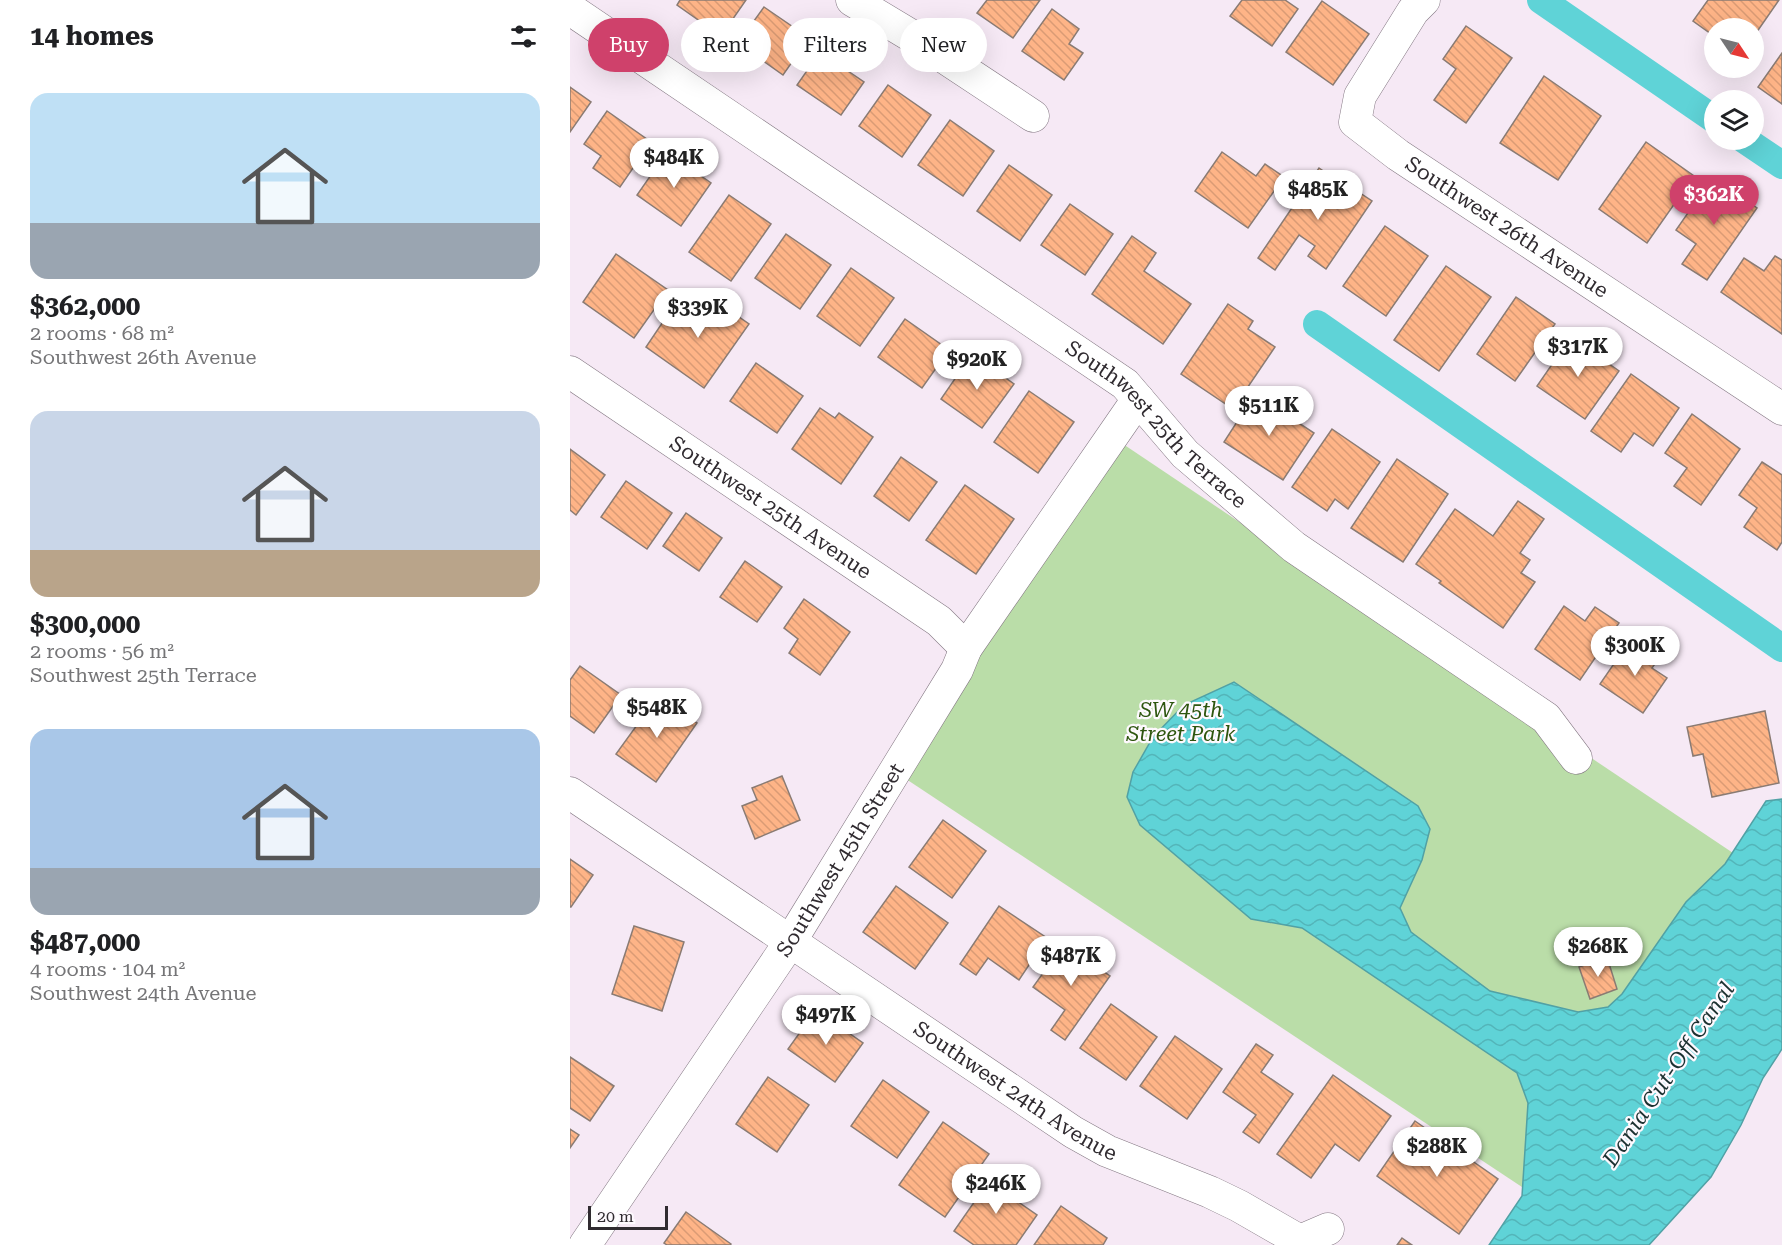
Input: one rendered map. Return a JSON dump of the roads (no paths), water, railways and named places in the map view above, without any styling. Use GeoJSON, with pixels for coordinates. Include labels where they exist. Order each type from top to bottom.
{"type":"FeatureCollection","features":[{"type":"Feature","properties":{"kind":"street"},"geometry":{"type":"LineString","coordinates":[[852,0],[915,38],[1033,116]]}},
{"type":"Feature","properties":{"kind":"street","name":"Southwest 26th Avenue"},"geometry":{"type":"LineString","coordinates":[[1411,4],[1360,96],[1355,122],[1407,161],[1782,410]]}},
{"type":"Feature","properties":{"kind":"street","name":"Southwest 25th Terrace"},"geometry":{"type":"LineString","coordinates":[[570,9],[1125,384],[1185,454],[1294,547],[1546,718],[1576,758]]}},
{"type":"Feature","properties":{"kind":"street","name":"Southwest 25th Avenue"},"geometry":{"type":"LineString","coordinates":[[570,372],[939,621],[966,648]]}},
{"type":"Feature","properties":{"kind":"street","name":"Southwest 45th Street"},"geometry":{"type":"LineString","coordinates":[[585,1245],[790,942],[957,670],[966,648],[1138,399]]}},
{"type":"Feature","properties":{"kind":"street","name":"Southwest 24th Avenue"},"geometry":{"type":"LineString","coordinates":[[570,793],[1073,1132],[1107,1152],[1210,1192],[1299,1241],[1328,1229]]}},
{"type":"Feature","properties":{"kind":"water","name":"Dania Cut-Off Canal"},"geometry":{"type":"Polygon","coordinates":[[[1234,682],[1418,806],[1430,829],[1422,860],[1400,908],[1411,932],[1490,991],[1578,1012],[1608,1007],[1622,994],[1686,902],[1725,864],[1766,801],[1782,799],[1782,1049],[1763,1078],[1741,1125],[1711,1177],[1649,1245],[1489,1245],[1522,1196],[1528,1103],[1517,1073],[1302,928],[1251,919],[1140,825],[1127,797],[1133,772],[1153,737],[1184,705],[1234,682]]]}},
{"type":"Feature","properties":{"kind":"waterway"},"geometry":{"type":"LineString","coordinates":[[1541,0],[1704,112]]}},
{"type":"Feature","properties":{"kind":"waterway"},"geometry":{"type":"LineString","coordinates":[[1760,150],[1782,165]]}},
{"type":"Feature","properties":{"kind":"waterway"},"geometry":{"type":"LineString","coordinates":[[1317,324],[1782,648]]}},
{"type":"Feature","properties":{"kind":"park label","name":"SW 45th Street Park"},"geometry":{"type":"Point","coordinates":[1181,722]}}]}
